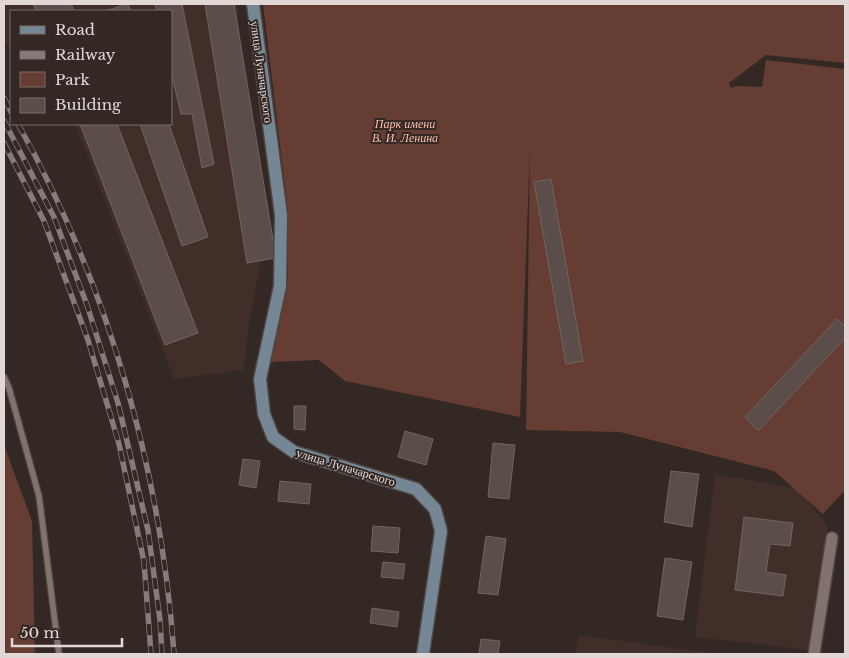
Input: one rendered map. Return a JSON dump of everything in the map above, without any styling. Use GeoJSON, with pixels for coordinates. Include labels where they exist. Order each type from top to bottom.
{"type":"FeatureCollection","features":[{"type":"Feature","properties":{"kind":"street","name":"улица Луначарского"},"geometry":{"type":"LineString","coordinates":[[253,4],[281,215],[280,286],[260,379],[264,414],[273,437],[294,452],[416,489],[435,509],[441,531],[423,654]]}},
{"type":"Feature","properties":{"kind":"street"},"geometry":{"type":"LineString","coordinates":[[814,654],[832,538]]}},
{"type":"Feature","properties":{"kind":"lane"},"geometry":{"type":"LineString","coordinates":[[4,377],[39,496],[59,654]]}},
{"type":"Feature","properties":{"kind":"shaded area"},"geometry":{"type":"Polygon","coordinates":[[[4,4],[237,4],[262,253],[247,337],[244,370],[174,379],[75,125],[172,125],[172,10],[10,10],[10,48],[4,39],[4,4]]]}},
{"type":"Feature","properties":{"kind":"shaded area"},"geometry":{"type":"Polygon","coordinates":[[[715,474],[798,488],[828,527],[810,650],[695,637],[715,474]]]}},
{"type":"Feature","properties":{"kind":"shaded area"},"geometry":{"type":"Polygon","coordinates":[[[579,635],[719,654],[575,654],[579,635]]]}},
{"type":"Feature","properties":{"kind":"green space","name":"Парк имени В. И. Ленина"},"geometry":{"type":"Polygon","coordinates":[[[263,4],[845,4],[845,63],[766,55],[729,83],[731,88],[737,86],[762,87],[766,60],[845,69],[845,490],[823,514],[774,471],[620,432],[526,430],[530,148],[520,417],[345,381],[319,360],[270,362],[288,277],[287,203],[263,4]]]}},
{"type":"Feature","properties":{"kind":"green space"},"geometry":{"type":"Polygon","coordinates":[[[4,445],[32,521],[35,654],[4,654],[4,445]]]}},
{"type":"Feature","properties":{"kind":"building"},"geometry":{"type":"Polygon","coordinates":[[[33,4],[71,4],[74,10],[36,10],[33,4]]]}},
{"type":"Feature","properties":{"kind":"building"},"geometry":{"type":"Polygon","coordinates":[[[127,4],[131,10],[108,10],[127,4]]]}},
{"type":"Feature","properties":{"kind":"building"},"geometry":{"type":"Polygon","coordinates":[[[155,4],[182,4],[214,164],[202,168],[192,114],[181,114],[172,76],[172,10],[157,10],[155,4]]]}},
{"type":"Feature","properties":{"kind":"building"},"geometry":{"type":"Polygon","coordinates":[[[205,4],[234,4],[276,258],[247,263],[205,4]]]}},
{"type":"Feature","properties":{"kind":"building"},"geometry":{"type":"Polygon","coordinates":[[[80,125],[117,125],[198,333],[165,345],[80,125]]]}},
{"type":"Feature","properties":{"kind":"building"},"geometry":{"type":"Polygon","coordinates":[[[140,125],[169,125],[208,237],[182,246],[140,125]]]}},
{"type":"Feature","properties":{"kind":"building"},"geometry":{"type":"Polygon","coordinates":[[[551,179],[583,361],[566,364],[534,182],[551,179]]]}},
{"type":"Feature","properties":{"kind":"building"},"geometry":{"type":"Polygon","coordinates":[[[837,319],[845,327],[845,338],[758,431],[745,417],[837,319]]]}},
{"type":"Feature","properties":{"kind":"building"},"geometry":{"type":"Polygon","coordinates":[[[294,406],[306,406],[305,430],[294,429],[294,406]]]}},
{"type":"Feature","properties":{"kind":"building"},"geometry":{"type":"Polygon","coordinates":[[[405,431],[433,439],[426,465],[398,457],[405,431]]]}},
{"type":"Feature","properties":{"kind":"building"},"geometry":{"type":"Polygon","coordinates":[[[493,443],[515,445],[509,499],[488,497],[493,443]]]}},
{"type":"Feature","properties":{"kind":"building"},"geometry":{"type":"Polygon","coordinates":[[[243,459],[260,461],[256,488],[239,485],[243,459]]]}},
{"type":"Feature","properties":{"kind":"building"},"geometry":{"type":"Polygon","coordinates":[[[671,471],[699,474],[692,527],[664,522],[671,471]]]}},
{"type":"Feature","properties":{"kind":"building"},"geometry":{"type":"Polygon","coordinates":[[[280,481],[311,484],[309,504],[278,501],[280,481]]]}},
{"type":"Feature","properties":{"kind":"building"},"geometry":{"type":"Polygon","coordinates":[[[744,517],[793,523],[790,546],[770,544],[766,572],[786,575],[783,596],[735,590],[744,517]]]}},
{"type":"Feature","properties":{"kind":"building"},"geometry":{"type":"Polygon","coordinates":[[[373,526],[400,528],[398,553],[371,551],[373,526]]]}},
{"type":"Feature","properties":{"kind":"building"},"geometry":{"type":"Polygon","coordinates":[[[486,536],[506,539],[498,595],[478,593],[486,536]]]}},
{"type":"Feature","properties":{"kind":"building"},"geometry":{"type":"Polygon","coordinates":[[[665,558],[692,562],[683,620],[657,616],[665,558]]]}},
{"type":"Feature","properties":{"kind":"building"},"geometry":{"type":"Polygon","coordinates":[[[383,562],[405,564],[403,579],[381,577],[383,562]]]}},
{"type":"Feature","properties":{"kind":"building"},"geometry":{"type":"Polygon","coordinates":[[[372,608],[399,612],[397,627],[370,623],[372,608]]]}},
{"type":"Feature","properties":{"kind":"building"},"geometry":{"type":"Polygon","coordinates":[[[481,639],[500,641],[498,654],[479,654],[481,639]]]}},
{"type":"Feature","properties":{"kind":"railway"},"geometry":{"type":"LineString","coordinates":[[4,98],[10,110]]}},
{"type":"Feature","properties":{"kind":"railway"},"geometry":{"type":"LineString","coordinates":[[4,121],[54,217],[87,305],[118,403],[148,530],[160,620],[162,654]]}},
{"type":"Feature","properties":{"kind":"railway"},"geometry":{"type":"LineString","coordinates":[[19,125],[50,185],[79,249],[125,380],[143,448],[157,516],[174,654]]}},
{"type":"Feature","properties":{"kind":"railway"},"geometry":{"type":"LineString","coordinates":[[4,143],[44,221],[88,340],[119,444],[144,562],[151,654]]}}]}
